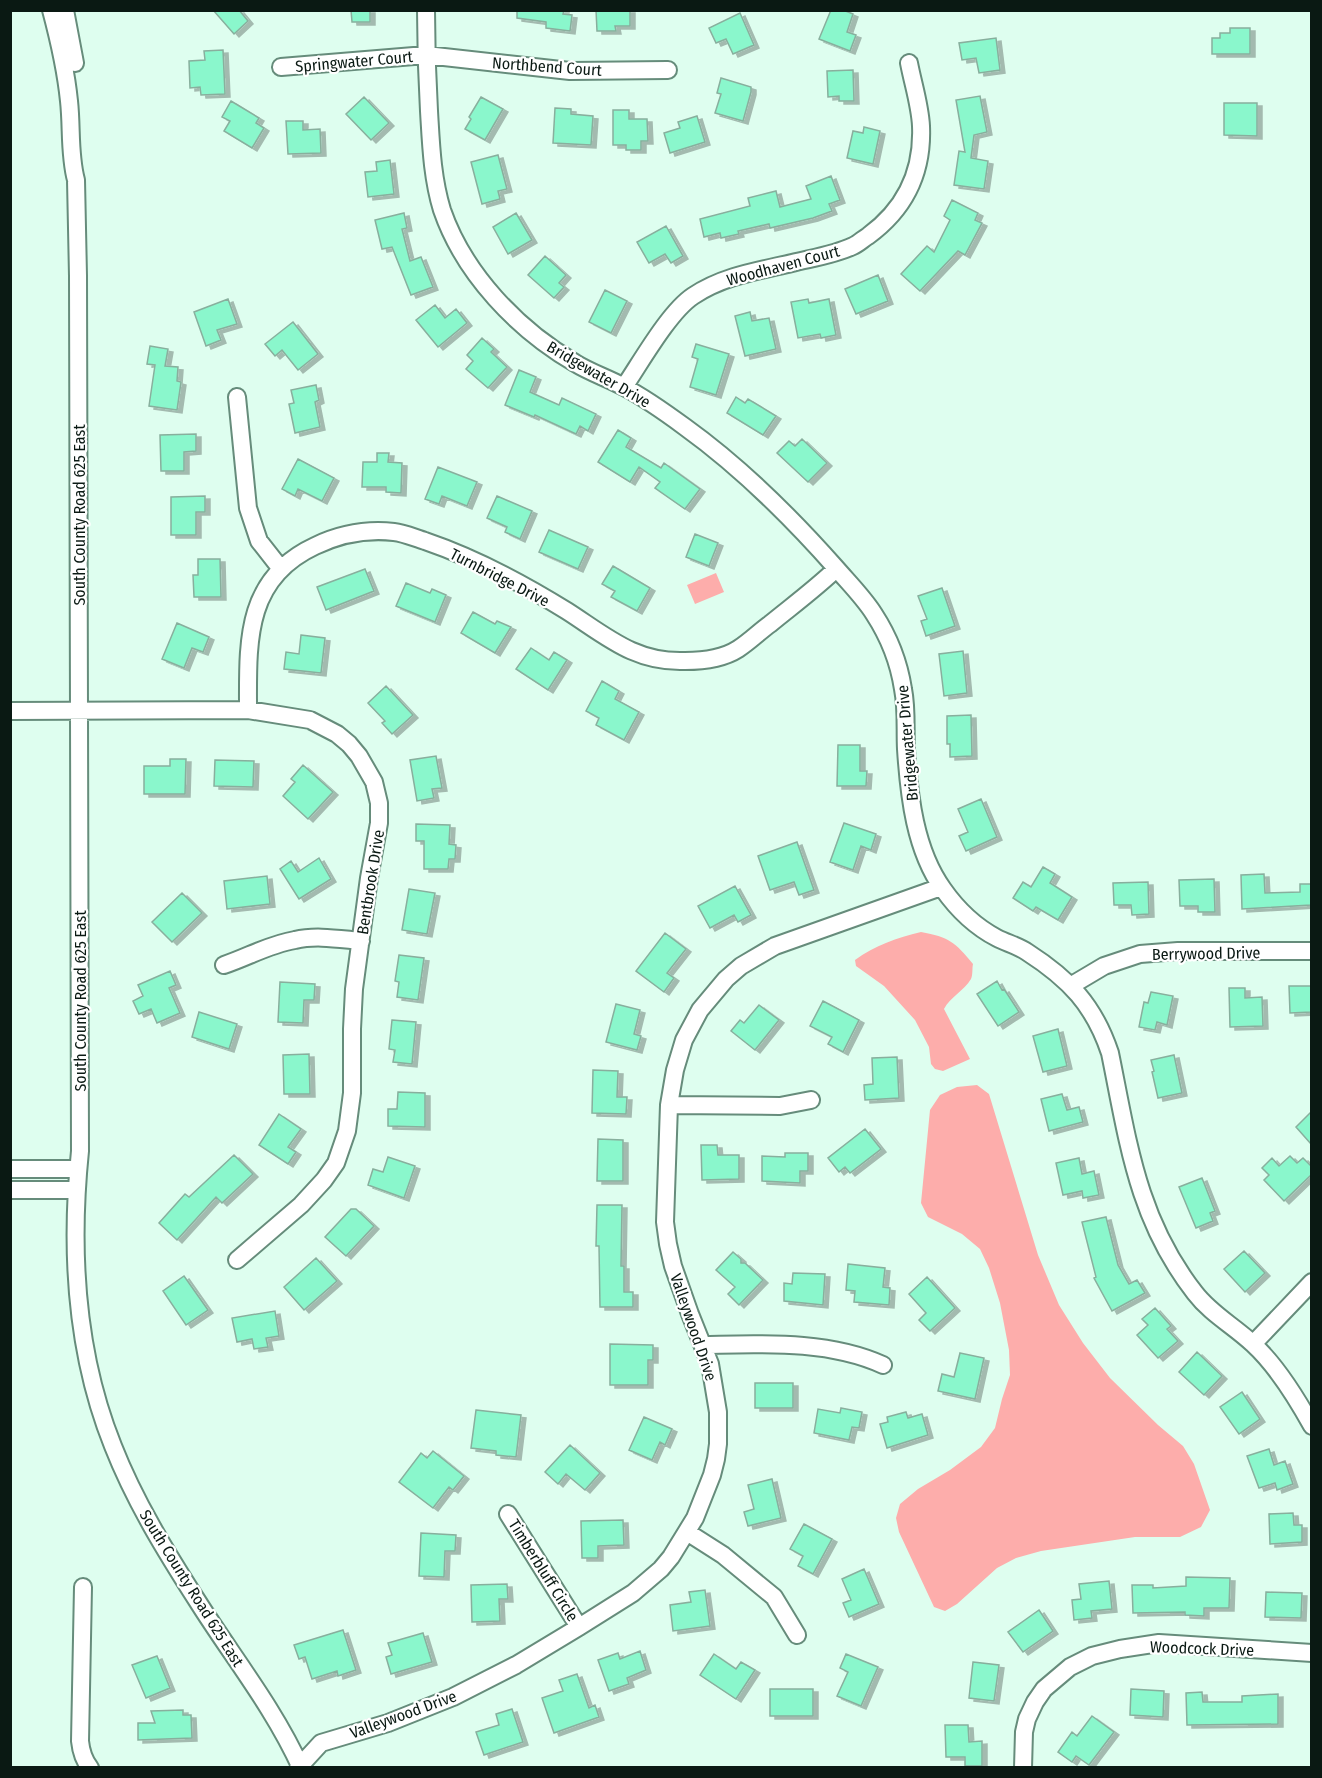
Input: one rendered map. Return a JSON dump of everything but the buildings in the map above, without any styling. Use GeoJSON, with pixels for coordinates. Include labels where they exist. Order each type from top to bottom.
{"type":"FeatureCollection","features":[{"type":"Feature","properties":{"kind":"street","name":"South County Road 625 East"},"geometry":{"type":"LineString","coordinates":[[51,10],[64,67],[69,102],[72,166],[76,180],[80,712],[80,1151],[75,1226],[79,1302],[92,1376],[113,1446],[147,1520],[250,1681],[300,1767]]}},
{"type":"Feature","properties":{"kind":"street","name":"South County Road 625 East"},"geometry":{"type":"LineString","coordinates":[[65,10],[80,105],[82,165],[76,180]]}},
{"type":"Feature","properties":{"kind":"street","name":"Bridgewater Drive"},"geometry":{"type":"LineString","coordinates":[[426,10],[426,55],[433,171],[443,213],[462,252],[494,295],[532,333],[576,364],[624,387],[685,426],[750,479],[780,507],[873,611],[899,669],[904,698],[913,808],[924,854],[941,887],[965,915],[979,927],[1024,950],[1072,985],[1097,1022],[1110,1053],[1136,1178],[1154,1227],[1166,1250],[1210,1311],[1253,1344],[1289,1389],[1311,1426]]}},
{"type":"Feature","properties":{"kind":"street","name":"Springwater Court"},"geometry":{"type":"LineString","coordinates":[[281,67],[426,55]]}},
{"type":"Feature","properties":{"kind":"street","name":"Northbend Court"},"geometry":{"type":"LineString","coordinates":[[426,55],[570,71],[668,70]]}},
{"type":"Feature","properties":{"kind":"street","name":"Woodhaven Court"},"geometry":{"type":"LineString","coordinates":[[624,387],[670,320],[692,297],[735,276],[835,253],[854,246],[883,225],[905,198],[912,183],[921,146],[921,124],[909,63]]}},
{"type":"Feature","properties":{"kind":"street"},"geometry":{"type":"LineString","coordinates":[[237,397],[248,508],[259,541],[281,569]]}},
{"type":"Feature","properties":{"kind":"street","name":"Turnbridge Drive"},"geometry":{"type":"LineString","coordinates":[[248,710],[248,647],[251,630],[263,596],[281,569],[308,549],[341,536],[377,531],[397,532],[442,547],[503,574],[568,612],[617,645],[650,658],[684,662],[737,650],[822,583],[836,569]]}},
{"type":"Feature","properties":{"kind":"street","name":"Bentbrook Drive"},"geometry":{"type":"LineString","coordinates":[[10,711],[248,710],[310,720],[324,726],[349,744],[367,768],[378,797],[379,823],[360,941],[351,1029],[351,1112],[342,1149],[336,1163],[324,1180],[301,1205],[237,1260]]}},
{"type":"Feature","properties":{"kind":"street","name":"Valleywood Drive"},"geometry":{"type":"LineString","coordinates":[[300,1767],[321,1743],[388,1723],[453,1697],[516,1665],[633,1593],[671,1557],[695,1518],[710,1482],[718,1444],[718,1412],[710,1364],[673,1266],[665,1222],[669,1105],[675,1070],[684,1040],[712,994],[741,966],[775,946],[941,887]]}},
{"type":"Feature","properties":{"kind":"street"},"geometry":{"type":"LineString","coordinates":[[224,965],[296,939],[360,941]]}},
{"type":"Feature","properties":{"kind":"street","name":"Berrywood Drive"},"geometry":{"type":"LineString","coordinates":[[1072,985],[1104,966],[1140,954],[1178,951],[1311,951]]}},
{"type":"Feature","properties":{"kind":"street"},"geometry":{"type":"LineString","coordinates":[[669,1105],[780,1106],[812,1100]]}},
{"type":"Feature","properties":{"kind":"street"},"geometry":{"type":"LineString","coordinates":[[10,1169],[78,1169]]}},
{"type":"Feature","properties":{"kind":"street"},"geometry":{"type":"LineString","coordinates":[[10,1190],[77,1190]]}},
{"type":"Feature","properties":{"kind":"street"},"geometry":{"type":"LineString","coordinates":[[1253,1344],[1311,1282]]}},
{"type":"Feature","properties":{"kind":"street"},"geometry":{"type":"LineString","coordinates":[[704,1345],[801,1346],[835,1350],[867,1358],[883,1365]]}},
{"type":"Feature","properties":{"kind":"street","name":"Timberbluff Circle"},"geometry":{"type":"LineString","coordinates":[[508,1514],[579,1627]]}},
{"type":"Feature","properties":{"kind":"street"},"geometry":{"type":"LineString","coordinates":[[687,1532],[723,1555],[774,1597],[797,1635]]}},
{"type":"Feature","properties":{"kind":"street"},"geometry":{"type":"LineString","coordinates":[[83,1587],[80,1741],[85,1762],[90,1767]]}},
{"type":"Feature","properties":{"kind":"street","name":"Woodcock Drive"},"geometry":{"type":"LineString","coordinates":[[1023,1767],[1024,1732],[1035,1702],[1044,1689],[1070,1667],[1092,1656],[1159,1643],[1311,1653]]}},
{"type":"Feature","properties":{"kind":"shaded area"},"geometry":{"type":"Polygon","coordinates":[[[716,573],[724,592],[695,604],[687,585],[716,573]]]}},
{"type":"Feature","properties":{"kind":"shaded area"},"geometry":{"type":"Polygon","coordinates":[[[921,932],[951,942],[973,964],[971,979],[944,1009],[970,1059],[943,1071],[935,1069],[931,1064],[929,1047],[915,1020],[884,986],[856,966],[855,960],[886,943],[921,932]]]}},
{"type":"Feature","properties":{"kind":"shaded area"},"geometry":{"type":"Polygon","coordinates":[[[977,1085],[989,1094],[1038,1255],[1059,1305],[1083,1343],[1110,1378],[1183,1446],[1194,1464],[1210,1510],[1201,1527],[1180,1537],[1135,1537],[1041,1551],[1016,1558],[997,1568],[957,1604],[945,1611],[934,1607],[899,1532],[896,1518],[900,1504],[918,1489],[950,1470],[981,1447],[995,1428],[1010,1375],[1009,1350],[1000,1303],[989,1268],[980,1249],[962,1234],[928,1217],[921,1203],[930,1110],[940,1095],[957,1087],[977,1085]]]}}]}
